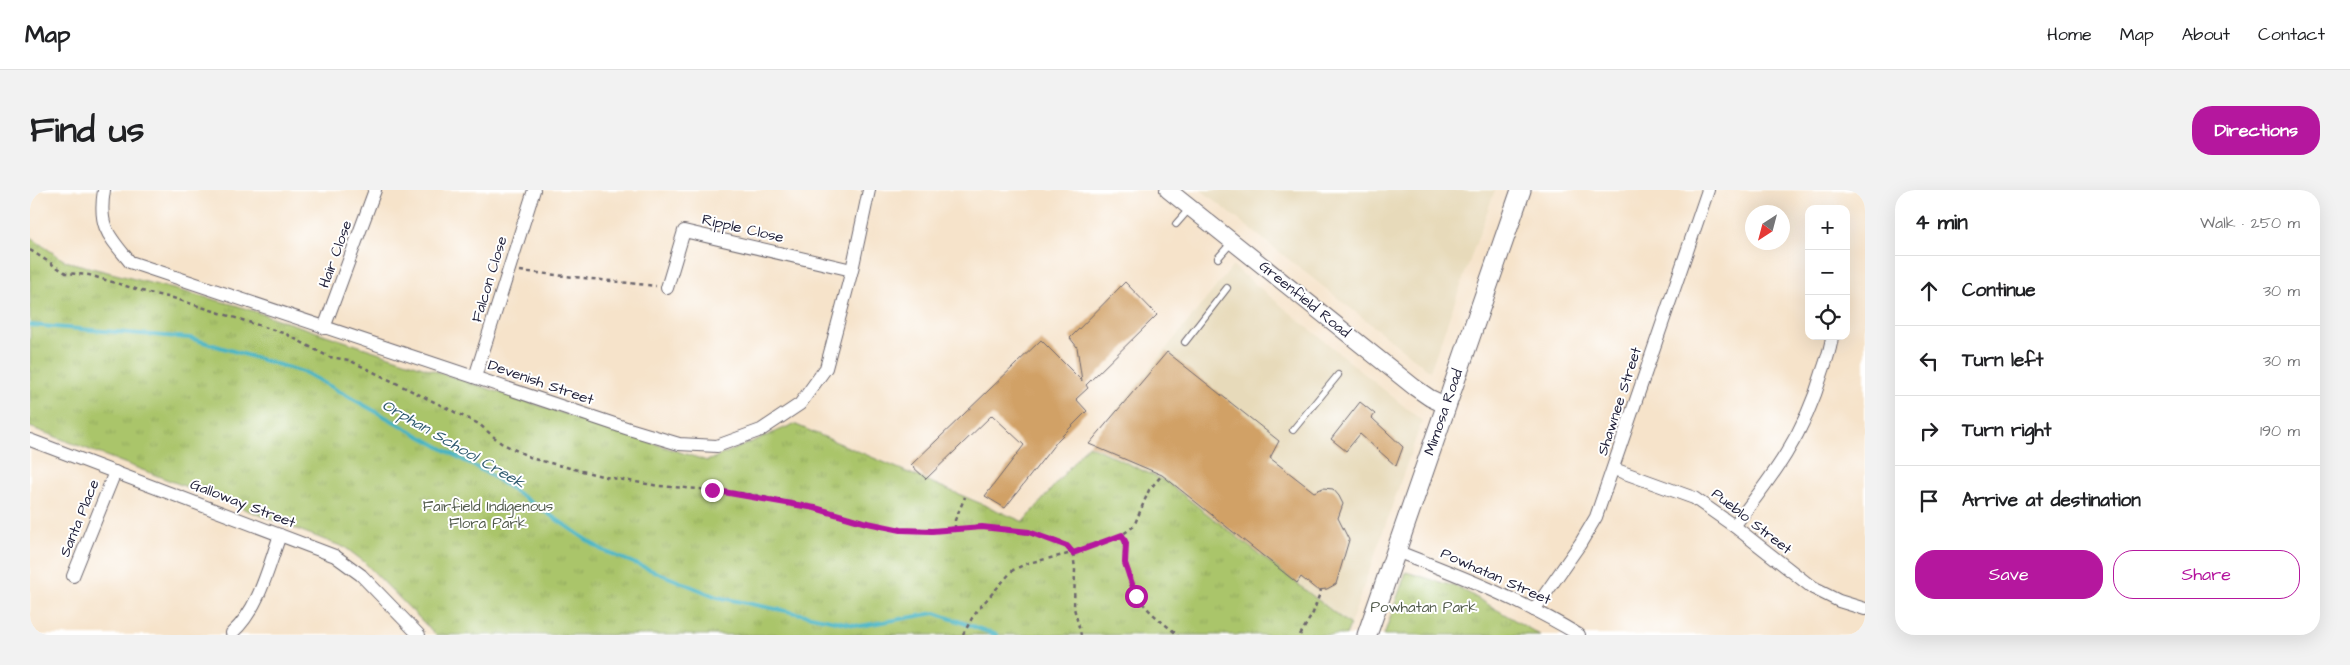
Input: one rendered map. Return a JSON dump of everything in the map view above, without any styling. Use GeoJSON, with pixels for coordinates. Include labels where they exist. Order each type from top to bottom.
{"type":"FeatureCollection","features":[{"type":"Feature","properties":{"kind":"main road","name":"Mimosa Road"},"geometry":{"type":"LineString","coordinates":[[1367,635],[1445,405],[1521,190]]}},
{"type":"Feature","properties":{"kind":"street","name":"Devenish Street"},"geometry":{"type":"LineString","coordinates":[[104,190],[100,212],[109,236],[130,262],[324,328],[679,444],[717,446],[761,430],[800,404],[826,368],[852,270],[869,190]]}},
{"type":"Feature","properties":{"kind":"street","name":"Hair Close"},"geometry":{"type":"LineString","coordinates":[[324,328],[375,190]]}},
{"type":"Feature","properties":{"kind":"street","name":"Falcon Close"},"geometry":{"type":"LineString","coordinates":[[475,377],[534,190]]}},
{"type":"Feature","properties":{"kind":"street","name":"Greenfield Road"},"geometry":{"type":"LineString","coordinates":[[1168,190],[1414,387],[1445,405]]}},
{"type":"Feature","properties":{"kind":"street","name":"Shawnee Street"},"geometry":{"type":"LineString","coordinates":[[1534,610],[1580,544],[1596,517],[1708,190]]}},
{"type":"Feature","properties":{"kind":"street","name":"Ripple Close"},"geometry":{"type":"LineString","coordinates":[[667,288],[684,231],[852,270]]}},
{"type":"Feature","properties":{"kind":"street"},"geometry":{"type":"LineString","coordinates":[[1734,526],[1779,467],[1802,429],[1818,389],[1831,340]]}},
{"type":"Feature","properties":{"kind":"street","name":"Galloway Street"},"geometry":{"type":"LineString","coordinates":[[30,440],[344,561],[419,635]]}},
{"type":"Feature","properties":{"kind":"street","name":"Pueblo Street"},"geometry":{"type":"LineString","coordinates":[[1614,468],[1694,498],[1734,526],[1813,588],[1839,601],[1865,609]]}},
{"type":"Feature","properties":{"kind":"street","name":"Santa Place"},"geometry":{"type":"LineString","coordinates":[[73,576],[115,472]]}},
{"type":"Feature","properties":{"kind":"street"},"geometry":{"type":"LineString","coordinates":[[232,633],[251,612],[280,535]]}},
{"type":"Feature","properties":{"kind":"street","name":"Powhatan Street"},"geometry":{"type":"LineString","coordinates":[[1396,551],[1448,571],[1534,610],[1579,635]]}},
{"type":"Feature","properties":{"kind":"lane"},"geometry":{"type":"LineString","coordinates":[[1176,224],[1191,208]]}},
{"type":"Feature","properties":{"kind":"lane"},"geometry":{"type":"LineString","coordinates":[[1218,258],[1232,241]]}},
{"type":"Feature","properties":{"kind":"lane"},"geometry":{"type":"LineString","coordinates":[[1185,342],[1227,288]]}},
{"type":"Feature","properties":{"kind":"lane"},"geometry":{"type":"LineString","coordinates":[[1293,430],[1338,375]]}},
{"type":"Feature","properties":{"kind":"path"},"geometry":{"type":"LineString","coordinates":[[30,250],[66,273],[89,275],[149,293],[173,298],[286,334],[329,357],[349,360],[479,424],[501,443],[534,459],[606,477],[659,486],[753,495],[815,508],[863,522],[901,530],[982,527],[1029,532],[1067,546],[1073,553],[1076,569],[1074,608],[1081,635]]}},
{"type":"Feature","properties":{"kind":"path"},"geometry":{"type":"LineString","coordinates":[[509,270],[667,288]]}},
{"type":"Feature","properties":{"kind":"path"},"geometry":{"type":"LineString","coordinates":[[963,635],[972,618],[997,586],[1013,570],[1028,563],[1073,553],[1122,535],[1134,526],[1149,490],[1162,475]]}},
{"type":"Feature","properties":{"kind":"path"},"geometry":{"type":"LineString","coordinates":[[954,528],[955,520],[964,498]]}},
{"type":"Feature","properties":{"kind":"path"},"geometry":{"type":"LineString","coordinates":[[1122,535],[1126,543],[1125,563],[1136,596],[1144,607],[1178,635]]}},
{"type":"Feature","properties":{"kind":"path"},"geometry":{"type":"LineString","coordinates":[[1300,635],[1313,613],[1321,590]]}},
{"type":"Feature","properties":{"kind":"shaded area"},"geometry":{"type":"Polygon","coordinates":[[[1201,190],[1495,190],[1430,371],[1201,190]]]}},
{"type":"Feature","properties":{"kind":"shaded area"},"geometry":{"type":"Polygon","coordinates":[[[1233,266],[1422,421],[1350,625],[1165,481],[1088,445],[1233,266]]]}},
{"type":"Feature","properties":{"kind":"green space","name":"Fairfield Indigenous Flora Park"},"geometry":{"type":"Polygon","coordinates":[[[30,237],[65,261],[235,305],[707,461],[794,424],[1024,522],[1088,445],[1165,481],[1350,625],[1346,635],[436,635],[363,561],[346,548],[30,427],[30,237]]]}},
{"type":"Feature","properties":{"kind":"green space","name":"Powhatan Park"},"geometry":{"type":"Polygon","coordinates":[[[1406,572],[1460,588],[1540,635],[1384,635],[1406,572]]]}},
{"type":"Feature","properties":{"kind":"building"},"geometry":{"type":"Polygon","coordinates":[[[1125,282],[1157,315],[1086,385],[1088,388],[1076,399],[1087,411],[1058,440],[1005,508],[985,496],[1024,445],[992,415],[926,479],[911,465],[1041,340],[1082,381],[1077,347],[1070,338],[1125,282]]]}},
{"type":"Feature","properties":{"kind":"building"},"geometry":{"type":"Polygon","coordinates":[[[1167,352],[1279,441],[1270,458],[1314,492],[1323,488],[1333,489],[1339,496],[1343,504],[1338,518],[1349,540],[1336,584],[1327,589],[1317,590],[1301,577],[1297,583],[1162,475],[1089,444],[1167,352]]]}},
{"type":"Feature","properties":{"kind":"building"},"geometry":{"type":"Polygon","coordinates":[[[1360,402],[1375,414],[1372,418],[1403,447],[1396,466],[1360,434],[1346,451],[1331,439],[1360,402]]]}},
{"type":"Feature","properties":{"kind":"waterway","name":"Orphan School Creek"},"geometry":{"type":"LineString","coordinates":[[30,325],[190,338],[306,373],[492,476],[602,550],[717,597],[860,626],[935,613],[997,635]]}},
{"type":"Feature","properties":{"kind":"route"},"geometry":{"type":"LineString","coordinates":[[712,490],[753,495],[815,508],[863,522],[901,530],[932,531],[982,527],[1029,532],[1067,546],[1073,553],[1122,535],[1126,543],[1125,563],[1130,584],[1136,596]]}}]}
